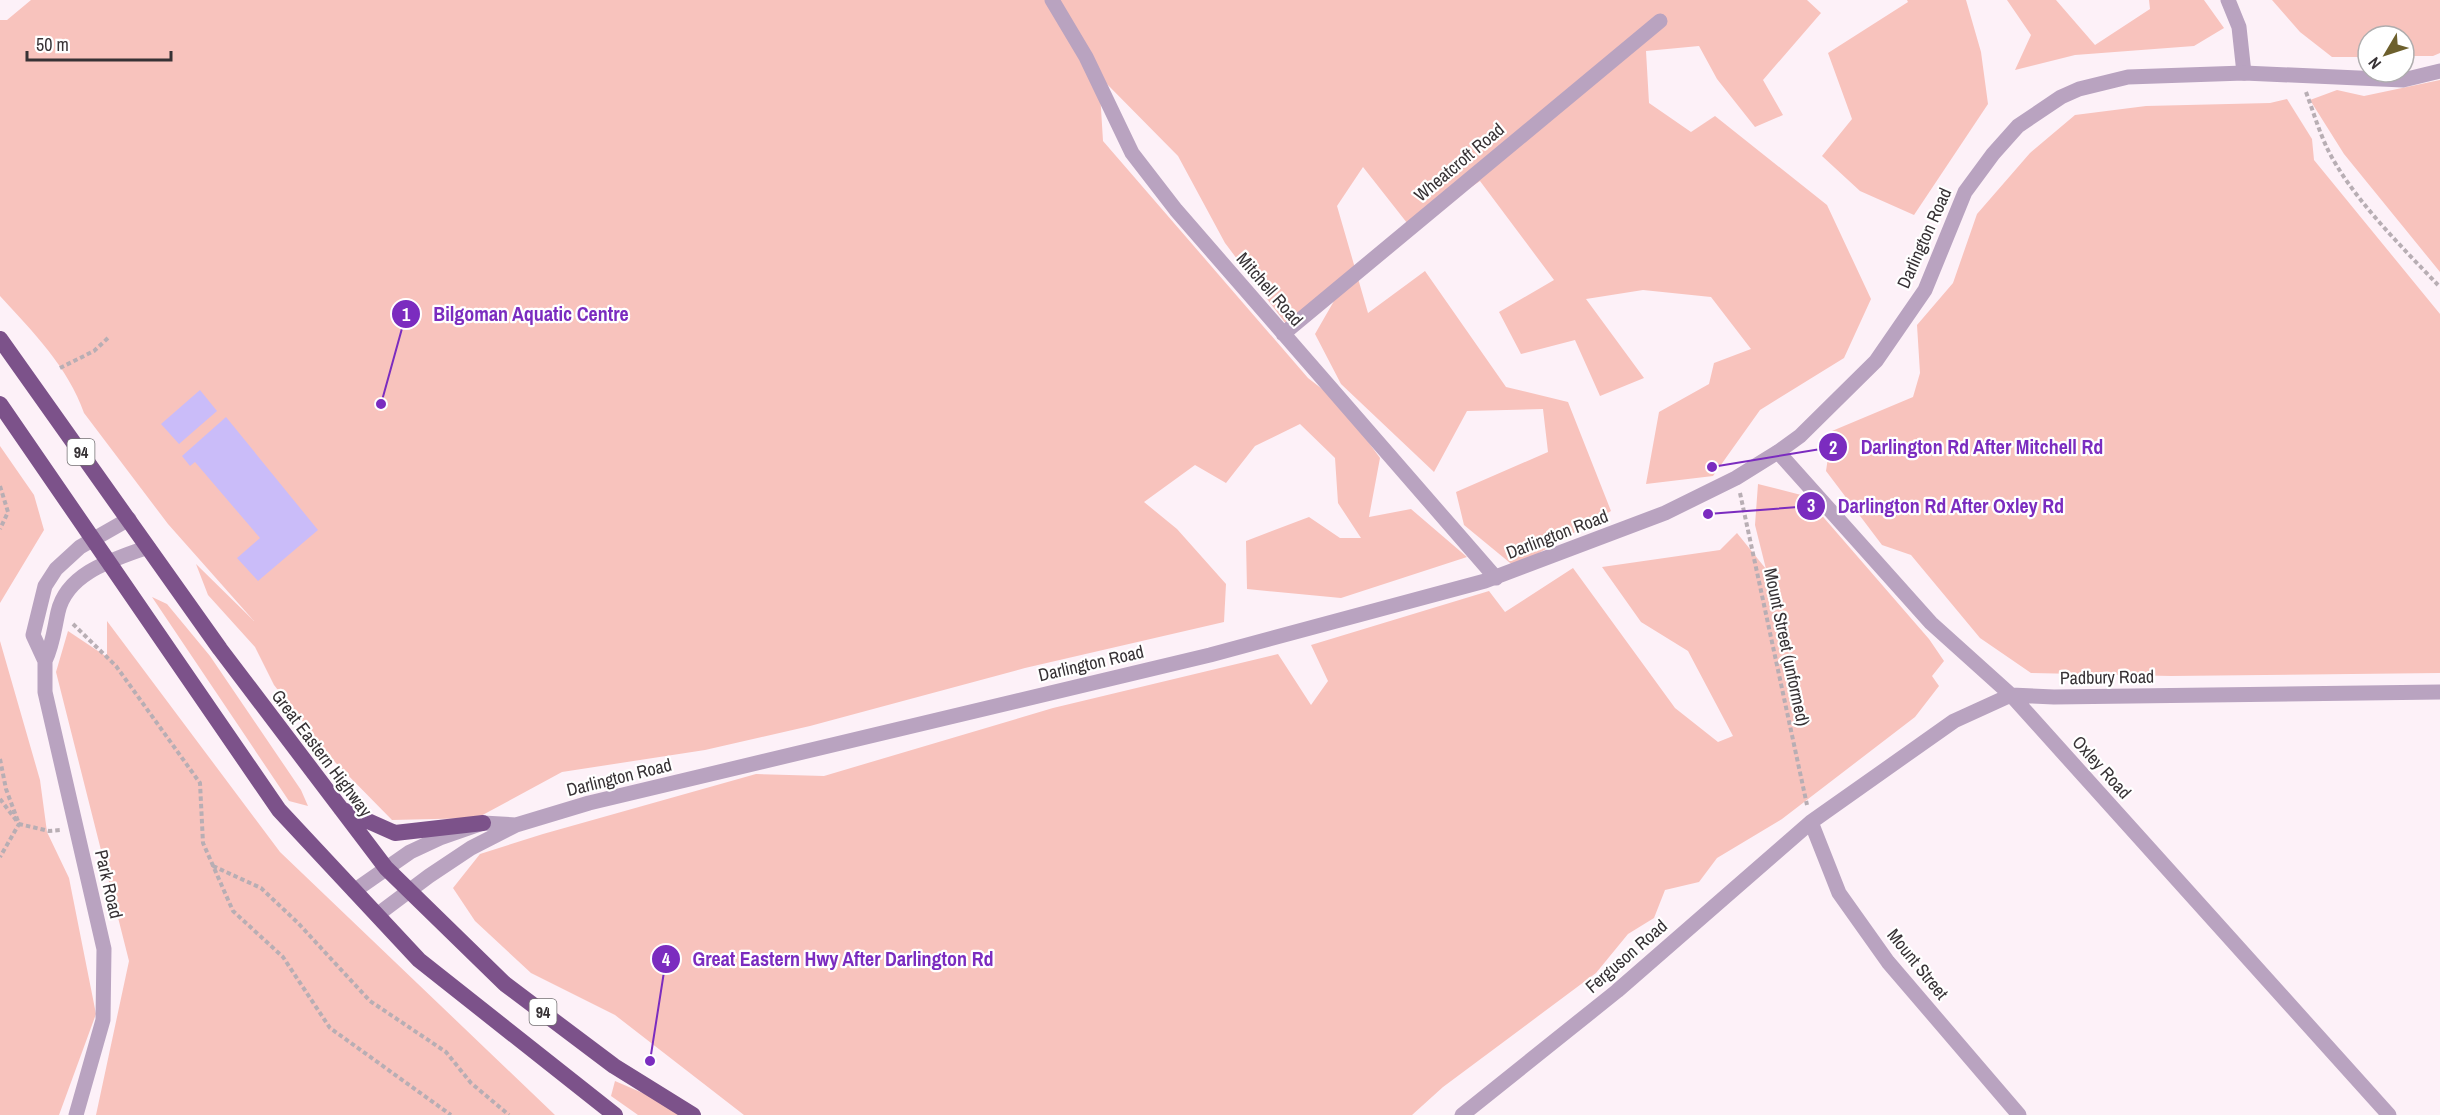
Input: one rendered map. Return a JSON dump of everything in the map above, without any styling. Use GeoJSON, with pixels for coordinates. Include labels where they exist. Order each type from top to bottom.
{"type":"FeatureCollection","features":[{"type":"Feature","properties":{"kind":"highway","name":"Great Eastern Highway"},"geometry":{"type":"LineString","coordinates":[[0,339],[220,650],[386,868],[505,984],[614,1066],[693,1115]]}},
{"type":"Feature","properties":{"kind":"highway","name":"94"},"geometry":{"type":"LineString","coordinates":[[0,404],[279,810],[419,960],[615,1115]]}},
{"type":"Feature","properties":{"kind":"highway"},"geometry":{"type":"LineString","coordinates":[[338,807],[395,833],[483,823]]}},
{"type":"Feature","properties":{"kind":"street","name":"Mitchell Road"},"geometry":{"type":"LineString","coordinates":[[1052,0],[1086,57],[1132,153],[1176,210],[1496,578]]}},
{"type":"Feature","properties":{"kind":"street"},"geometry":{"type":"LineString","coordinates":[[2228,0],[2239,27],[2244,74]]}},
{"type":"Feature","properties":{"kind":"street","name":"Wheatcroft Road"},"geometry":{"type":"LineString","coordinates":[[1283,334],[1660,21]]}},
{"type":"Feature","properties":{"kind":"street","name":"Darlington Road"},"geometry":{"type":"LineString","coordinates":[[377,915],[471,848],[516,825],[589,803],[1210,655],[1496,578],[1665,513],[1736,477],[1778,452],[1800,436],[1876,361],[1925,290],[1965,192],[1993,154],[2018,126],[2061,97],[2100,82],[2128,76],[2244,74],[2301,78],[2403,80],[2440,71]]}},
{"type":"Feature","properties":{"kind":"street","name":"Oxley Road"},"geometry":{"type":"LineString","coordinates":[[1778,452],[1931,623],[2012,695],[2389,1115]]}},
{"type":"Feature","properties":{"kind":"street","name":"Park Road"},"geometry":{"type":"LineString","coordinates":[[76,1115],[102,1020],[104,949],[45,692],[45,661],[33,635],[45,586],[56,569],[91,539],[129,519]]}},
{"type":"Feature","properties":{"kind":"street","name":"Park Road"},"geometry":{"type":"LineString","coordinates":[[45,661],[53,645],[58,609],[72,585],[89,571],[107,561],[148,547]]}},
{"type":"Feature","properties":{"kind":"street","name":"Padbury Road"},"geometry":{"type":"LineString","coordinates":[[1811,822],[1954,721],[2012,695],[2440,692]]}},
{"type":"Feature","properties":{"kind":"street","name":"Ferguson Road"},"geometry":{"type":"LineString","coordinates":[[1462,1115],[1617,991],[1811,822]]}},
{"type":"Feature","properties":{"kind":"street","name":"Mount Street"},"geometry":{"type":"LineString","coordinates":[[1811,822],[1839,893],[1888,962],[2019,1115]]}},
{"type":"Feature","properties":{"kind":"street","name":"Darlington Road"},"geometry":{"type":"LineString","coordinates":[[354,891],[386,868],[440,838],[483,823],[516,825]]}},
{"type":"Feature","properties":{"kind":"path"},"geometry":{"type":"LineString","coordinates":[[2301,78],[2328,150],[2379,222],[2439,286]]}},
{"type":"Feature","properties":{"kind":"path"},"geometry":{"type":"LineString","coordinates":[[60,368],[94,351],[108,338]]}},
{"type":"Feature","properties":{"kind":"path","name":"Mount Street (unformed)"},"geometry":{"type":"LineString","coordinates":[[1736,477],[1811,822]]}},
{"type":"Feature","properties":{"kind":"path"},"geometry":{"type":"LineString","coordinates":[[0,486],[8,512],[0,529]]}},
{"type":"Feature","properties":{"kind":"path"},"geometry":{"type":"LineString","coordinates":[[56,620],[74,624],[116,666],[200,783],[203,843],[233,911],[283,957],[330,1028],[451,1115]]}},
{"type":"Feature","properties":{"kind":"path"},"geometry":{"type":"LineString","coordinates":[[0,759],[6,789],[19,824]]}},
{"type":"Feature","properties":{"kind":"path"},"geometry":{"type":"LineString","coordinates":[[0,799],[19,824],[49,831],[77,829]]}},
{"type":"Feature","properties":{"kind":"path"},"geometry":{"type":"LineString","coordinates":[[0,857],[19,824]]}},
{"type":"Feature","properties":{"kind":"path"},"geometry":{"type":"LineString","coordinates":[[213,866],[261,888],[298,923],[370,1001],[446,1052],[471,1083],[509,1115]]}},
{"type":"Feature","properties":{"kind":"shaded area"},"geometry":{"type":"Polygon","coordinates":[[[31,0],[1807,0],[1821,13],[1763,80],[1783,115],[1755,127],[1717,79],[1699,46],[1646,51],[1649,103],[1691,132],[1715,116],[1827,205],[1871,299],[1844,358],[1760,410],[1713,476],[1646,484],[1659,412],[1709,384],[1714,363],[1751,349],[1711,297],[1643,290],[1586,299],[1644,378],[1600,396],[1575,340],[1521,354],[1499,312],[1554,280],[1480,181],[1411,228],[1363,167],[1337,206],[1368,313],[1425,271],[1506,387],[1568,402],[1611,511],[1515,567],[1464,525],[1456,492],[1548,452],[1543,409],[1467,411],[1434,472],[1341,384],[1315,334],[1334,301],[1289,328],[1225,243],[1178,156],[1099,76],[1103,141],[1308,378],[1340,403],[1380,458],[1369,517],[1411,509],[1467,557],[1341,598],[1247,589],[1246,541],[1309,517],[1340,538],[1361,538],[1338,503],[1335,458],[1300,424],[1255,446],[1226,483],[1195,465],[1144,502],[1177,529],[1226,584],[1224,622],[1025,668],[810,726],[705,750],[562,772],[477,818],[392,820],[333,760],[274,685],[255,647],[208,595],[196,564],[254,621],[168,524],[84,413],[69,380],[59,365],[0,296],[0,20],[7,20],[31,0]]]}},
{"type":"Feature","properties":{"kind":"shaded area"},"geometry":{"type":"Polygon","coordinates":[[[1907,0],[1966,0],[1981,52],[1988,104],[1914,215],[1860,191],[1822,156],[1852,119],[1828,53],[1908,2],[1907,0]]]}},
{"type":"Feature","properties":{"kind":"shaded area"},"geometry":{"type":"Polygon","coordinates":[[[2007,0],[2056,0],[2095,45],[2150,9],[2149,0],[2204,0],[2224,28],[2194,46],[2075,55],[2015,70],[2031,35],[2007,0]]]}},
{"type":"Feature","properties":{"kind":"shaded area"},"geometry":{"type":"Polygon","coordinates":[[[2272,0],[2440,0],[2440,53],[2433,56],[2416,56],[2416,24],[2356,24],[2356,57],[2332,57],[2300,32],[2272,0]]]}},
{"type":"Feature","properties":{"kind":"shaded area"},"geometry":{"type":"Polygon","coordinates":[[[2440,80],[2440,272],[2344,154],[2310,100],[2337,90],[2364,96],[2440,80]]]}},
{"type":"Feature","properties":{"kind":"shaded area"},"geometry":{"type":"Polygon","coordinates":[[[2287,99],[2312,139],[2314,160],[2440,314],[2440,673],[2171,676],[2031,673],[1980,638],[1911,555],[1882,545],[1826,471],[1832,431],[1913,397],[1920,373],[1917,325],[1953,283],[1977,214],[2030,153],[2075,115],[2146,106],[2270,103],[2287,99]]]}},
{"type":"Feature","properties":{"kind":"shaded area"},"geometry":{"type":"Polygon","coordinates":[[[200,390],[217,411],[179,444],[161,424],[200,390]]]}},
{"type":"Feature","properties":{"kind":"shaded area"},"geometry":{"type":"Polygon","coordinates":[[[226,417],[318,530],[258,581],[237,558],[260,538],[195,462],[190,466],[182,456],[226,417]]]}},
{"type":"Feature","properties":{"kind":"shaded area"},"geometry":{"type":"Polygon","coordinates":[[[0,446],[34,495],[44,530],[0,603],[0,446]]]}},
{"type":"Feature","properties":{"kind":"shaded area"},"geometry":{"type":"Polygon","coordinates":[[[1758,484],[1805,496],[1929,639],[1944,661],[1932,676],[1939,686],[1915,717],[1782,819],[1717,858],[1699,882],[1665,890],[1654,918],[1628,934],[1596,973],[1443,1087],[1412,1115],[744,1115],[615,1015],[531,973],[475,921],[453,888],[480,854],[543,834],[756,774],[824,776],[1053,708],[1278,654],[1311,705],[1328,681],[1311,645],[1489,591],[1505,612],[1573,568],[1675,708],[1718,742],[1733,736],[1688,651],[1641,622],[1602,567],[1720,550],[1737,533],[1766,569],[1755,525],[1758,484]]]}},
{"type":"Feature","properties":{"kind":"shaded area"},"geometry":{"type":"Polygon","coordinates":[[[152,597],[167,604],[210,656],[301,790],[308,806],[289,801],[152,597]]]}},
{"type":"Feature","properties":{"kind":"shaded area"},"geometry":{"type":"Polygon","coordinates":[[[107,621],[280,852],[555,1115],[96,1115],[129,961],[56,672],[68,631],[107,657],[107,621]]]}},
{"type":"Feature","properties":{"kind":"shaded area"},"geometry":{"type":"Polygon","coordinates":[[[0,641],[40,780],[47,832],[69,878],[96,1014],[59,1115],[0,1115],[0,641]]]}},
{"type":"Feature","properties":{"kind":"shaded area"},"geometry":{"type":"Polygon","coordinates":[[[615,1081],[652,1097],[679,1115],[638,1115],[611,1096],[615,1081]]]}},
{"type":"Feature","properties":{"kind":"place","name":"Bilgoman Aquatic Centre"},"geometry":{"type":"Point","coordinates":[381,404]}},
{"type":"Feature","properties":{"kind":"place","name":"Darlington Rd After Mitchell Rd"},"geometry":{"type":"Point","coordinates":[1712,467]}},
{"type":"Feature","properties":{"kind":"place","name":"Darlington Rd After Oxley Rd"},"geometry":{"type":"Point","coordinates":[1708,514]}},
{"type":"Feature","properties":{"kind":"place","name":"Great Eastern Hwy After Darlington Rd"},"geometry":{"type":"Point","coordinates":[650,1061]}}]}
